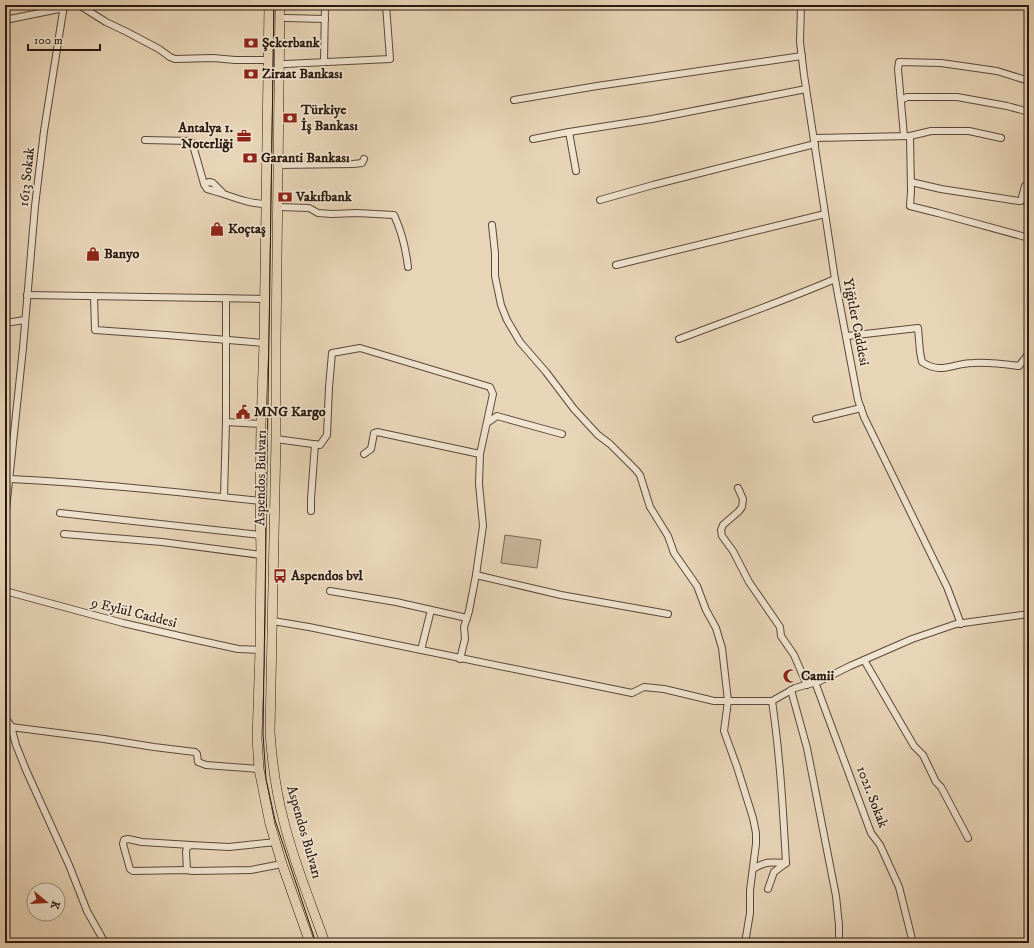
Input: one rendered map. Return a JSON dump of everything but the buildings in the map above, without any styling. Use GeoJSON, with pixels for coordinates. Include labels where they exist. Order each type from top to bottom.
{"type":"FeatureCollection","features":[{"type":"Feature","properties":{"kind":"main road"},"geometry":{"type":"LineString","coordinates":[[264,5],[263,60],[268,102]]}},
{"type":"Feature","properties":{"kind":"main road","name":"Aspendos Bulvarı"},"geometry":{"type":"LineString","coordinates":[[269,5],[265,299],[261,424],[260,650],[257,738],[259,769],[266,807],[282,864],[309,942]]}},
{"type":"Feature","properties":{"kind":"main road","name":"Aspendos Bulvarı"},"geometry":{"type":"LineString","coordinates":[[280,5],[276,439],[270,732],[272,762],[286,829],[325,943]]}},
{"type":"Feature","properties":{"kind":"main road"},"geometry":{"type":"LineString","coordinates":[[279,101],[286,64],[286,5]]}},
{"type":"Feature","properties":{"kind":"street"},"geometry":{"type":"LineString","coordinates":[[79,5],[106,22],[159,49],[175,59],[220,58],[235,60],[263,60]]}},
{"type":"Feature","properties":{"kind":"street"},"geometry":{"type":"LineString","coordinates":[[324,62],[325,5]]}},
{"type":"Feature","properties":{"kind":"street"},"geometry":{"type":"LineString","coordinates":[[286,64],[390,59],[386,5]]}},
{"type":"Feature","properties":{"kind":"street","name":"Yiğitler Caddesi"},"geometry":{"type":"LineString","coordinates":[[801,5],[802,56],[806,89],[835,279],[858,400],[864,417],[947,587],[961,624]]}},
{"type":"Feature","properties":{"kind":"street"},"geometry":{"type":"LineString","coordinates":[[5,20],[64,6]]}},
{"type":"Feature","properties":{"kind":"street","name":"1613 Sokak"},"geometry":{"type":"LineString","coordinates":[[5,519],[44,131],[64,6]]}},
{"type":"Feature","properties":{"kind":"street"},"geometry":{"type":"LineString","coordinates":[[286,18],[325,19]]}},
{"type":"Feature","properties":{"kind":"street"},"geometry":{"type":"LineString","coordinates":[[514,100],[597,86],[802,56]]}},
{"type":"Feature","properties":{"kind":"street"},"geometry":{"type":"LineString","coordinates":[[1029,81],[997,71],[941,64],[904,61],[899,62],[898,69],[907,136],[911,182],[910,206],[1029,238]]}},
{"type":"Feature","properties":{"kind":"street"},"geometry":{"type":"LineString","coordinates":[[534,139],[568,132],[652,119],[806,89]]}},
{"type":"Feature","properties":{"kind":"street"},"geometry":{"type":"LineString","coordinates":[[901,100],[907,97],[957,97],[1007,106],[1029,112]]}},
{"type":"Feature","properties":{"kind":"street"},"geometry":{"type":"LineString","coordinates":[[600,200],[815,141],[907,136],[931,132],[969,131],[1001,138]]}},
{"type":"Feature","properties":{"kind":"street"},"geometry":{"type":"LineString","coordinates":[[568,132],[576,171]]}},
{"type":"Feature","properties":{"kind":"street"},"geometry":{"type":"LineString","coordinates":[[146,140],[191,141],[204,184],[209,182],[213,183],[222,192],[255,204],[266,204]]}},
{"type":"Feature","properties":{"kind":"street"},"geometry":{"type":"LineString","coordinates":[[278,165],[353,164],[362,163],[364,159]]}},
{"type":"Feature","properties":{"kind":"street"},"geometry":{"type":"LineString","coordinates":[[911,182],[949,190],[1019,201],[1021,201],[1025,186]]}},
{"type":"Feature","properties":{"kind":"street"},"geometry":{"type":"LineString","coordinates":[[278,207],[309,208],[318,213],[332,214],[394,215],[398,223],[408,267]]}},
{"type":"Feature","properties":{"kind":"street"},"geometry":{"type":"LineString","coordinates":[[616,265],[825,214]]}},
{"type":"Feature","properties":{"kind":"street"},"geometry":{"type":"LineString","coordinates":[[492,225],[495,254],[495,276],[503,313],[520,342],[566,399],[598,435],[619,453],[640,475],[650,507],[668,536],[674,553],[697,586],[706,610],[716,628],[722,648],[728,701],[724,731],[753,818],[756,833],[750,913],[745,943]]}},
{"type":"Feature","properties":{"kind":"street"},"geometry":{"type":"LineString","coordinates":[[679,339],[746,313],[780,302],[835,279]]}},
{"type":"Feature","properties":{"kind":"street"},"geometry":{"type":"LineString","coordinates":[[27,295],[265,299]]}},
{"type":"Feature","properties":{"kind":"street"},"geometry":{"type":"LineString","coordinates":[[94,296],[95,330],[166,334],[264,343]]}},
{"type":"Feature","properties":{"kind":"street"},"geometry":{"type":"LineString","coordinates":[[224,497],[226,422],[226,298]]}},
{"type":"Feature","properties":{"kind":"street"},"geometry":{"type":"LineString","coordinates":[[5,323],[25,320]]}},
{"type":"Feature","properties":{"kind":"street"},"geometry":{"type":"LineString","coordinates":[[846,336],[918,328],[922,362],[931,368],[941,368],[972,362],[1019,366],[1029,353]]}},
{"type":"Feature","properties":{"kind":"street"},"geometry":{"type":"LineString","coordinates":[[276,439],[320,445],[327,435],[332,353],[360,348],[490,387],[493,394],[480,454],[479,484],[483,526],[476,575],[464,627],[465,639],[460,659]]}},
{"type":"Feature","properties":{"kind":"street"},"geometry":{"type":"LineString","coordinates":[[816,419],[829,414],[861,408]]}},
{"type":"Feature","properties":{"kind":"street"},"geometry":{"type":"LineString","coordinates":[[487,423],[497,416],[562,434]]}},
{"type":"Feature","properties":{"kind":"street"},"geometry":{"type":"LineString","coordinates":[[226,422],[261,424]]}},
{"type":"Feature","properties":{"kind":"street"},"geometry":{"type":"LineString","coordinates":[[364,454],[371,449],[374,433],[377,432],[480,454]]}},
{"type":"Feature","properties":{"kind":"street"},"geometry":{"type":"LineString","coordinates":[[311,511],[315,444]]}},
{"type":"Feature","properties":{"kind":"street"},"geometry":{"type":"LineString","coordinates":[[10,479],[57,481],[260,501]]}},
{"type":"Feature","properties":{"kind":"street"},"geometry":{"type":"LineString","coordinates":[[738,488],[743,498],[742,508],[722,524],[722,536],[733,551],[749,582],[780,626],[781,636],[794,655],[807,684]]}},
{"type":"Feature","properties":{"kind":"street"},"geometry":{"type":"LineString","coordinates":[[60,513],[260,535]]}},
{"type":"Feature","properties":{"kind":"street"},"geometry":{"type":"LineString","coordinates":[[64,534],[162,542],[261,555]]}},
{"type":"Feature","properties":{"kind":"street"},"geometry":{"type":"LineString","coordinates":[[476,575],[561,595],[668,614]]}},
{"type":"Feature","properties":{"kind":"street","name":"9 Eylül Caddesi"},"geometry":{"type":"LineString","coordinates":[[5,591],[96,616],[188,638],[238,649],[260,650]]}},
{"type":"Feature","properties":{"kind":"street"},"geometry":{"type":"LineString","coordinates":[[330,591],[396,602],[466,618]]}},
{"type":"Feature","properties":{"kind":"street"},"geometry":{"type":"LineString","coordinates":[[421,650],[431,610]]}},
{"type":"Feature","properties":{"kind":"street"},"geometry":{"type":"LineString","coordinates":[[273,621],[632,693],[644,687],[664,689],[714,701],[772,701],[795,688],[820,681],[912,639],[961,624],[1029,614]]}},
{"type":"Feature","properties":{"kind":"street"},"geometry":{"type":"LineString","coordinates":[[864,660],[914,746],[923,756],[968,838]]}},
{"type":"Feature","properties":{"kind":"street","name":"1021. Sokak"},"geometry":{"type":"LineString","coordinates":[[815,682],[871,833],[880,845],[899,887],[914,943]]}},
{"type":"Feature","properties":{"kind":"street"},"geometry":{"type":"LineString","coordinates":[[791,690],[807,748],[836,896],[839,943]]}},
{"type":"Feature","properties":{"kind":"street"},"geometry":{"type":"LineString","coordinates":[[772,701],[784,825],[786,863]]}},
{"type":"Feature","properties":{"kind":"street"},"geometry":{"type":"LineString","coordinates":[[5,717],[11,728],[26,770],[63,852],[87,911],[105,943]]}},
{"type":"Feature","properties":{"kind":"street"},"geometry":{"type":"LineString","coordinates":[[11,728],[104,738],[138,745],[195,752],[197,754],[198,762],[206,765],[259,769]]}},
{"type":"Feature","properties":{"kind":"street"},"geometry":{"type":"LineString","coordinates":[[276,842],[229,847],[142,842],[128,839],[124,840],[123,844],[130,869],[133,871],[252,870],[282,864]]}},
{"type":"Feature","properties":{"kind":"street"},"geometry":{"type":"LineString","coordinates":[[187,870],[186,852],[187,847],[191,845]]}},
{"type":"Feature","properties":{"kind":"street"},"geometry":{"type":"LineString","coordinates":[[753,869],[762,863],[786,863]]}},
{"type":"Feature","properties":{"kind":"street"},"geometry":{"type":"LineString","coordinates":[[768,889],[774,872],[786,863]]}},
{"type":"Feature","properties":{"kind":"street"},"geometry":{"type":"LineString","coordinates":[[298,943],[309,942]]}},
{"type":"Feature","properties":{"kind":"shaded area"},"geometry":{"type":"Polygon","coordinates":[[[505,535],[541,540],[537,568],[501,563],[505,535]]]}},
{"type":"Feature","properties":{"kind":"tram line"},"geometry":{"type":"LineString","coordinates":[[274,5],[263,733],[266,779],[275,820],[316,943]]}},
{"type":"Feature","properties":{"kind":"place","name":"Şekerbank"},"geometry":{"type":"Point","coordinates":[251,43]}},
{"type":"Feature","properties":{"kind":"place","name":"Ziraat Bankası"},"geometry":{"type":"Point","coordinates":[251,74]}},
{"type":"Feature","properties":{"kind":"place","name":"Türkiye İş Bankası"},"geometry":{"type":"Point","coordinates":[290,118]}},
{"type":"Feature","properties":{"kind":"place","name":"Antalya 1. Noterliği"},"geometry":{"type":"Point","coordinates":[244,136]}},
{"type":"Feature","properties":{"kind":"place","name":"Garanti Bankası"},"geometry":{"type":"Point","coordinates":[250,158]}},
{"type":"Feature","properties":{"kind":"place","name":"Vakıfbank"},"geometry":{"type":"Point","coordinates":[285,197]}},
{"type":"Feature","properties":{"kind":"place","name":"Koçtaş"},"geometry":{"type":"Point","coordinates":[217,229]}},
{"type":"Feature","properties":{"kind":"place","name":"Banyo"},"geometry":{"type":"Point","coordinates":[93,254]}},
{"type":"Feature","properties":{"kind":"place","name":"MNG Kargo"},"geometry":{"type":"Point","coordinates":[243,412]}},
{"type":"Feature","properties":{"kind":"place","name":"Aspendos bvl"},"geometry":{"type":"Point","coordinates":[280,576]}},
{"type":"Feature","properties":{"kind":"place","name":"Camii"},"geometry":{"type":"Point","coordinates":[790,676]}}]}
